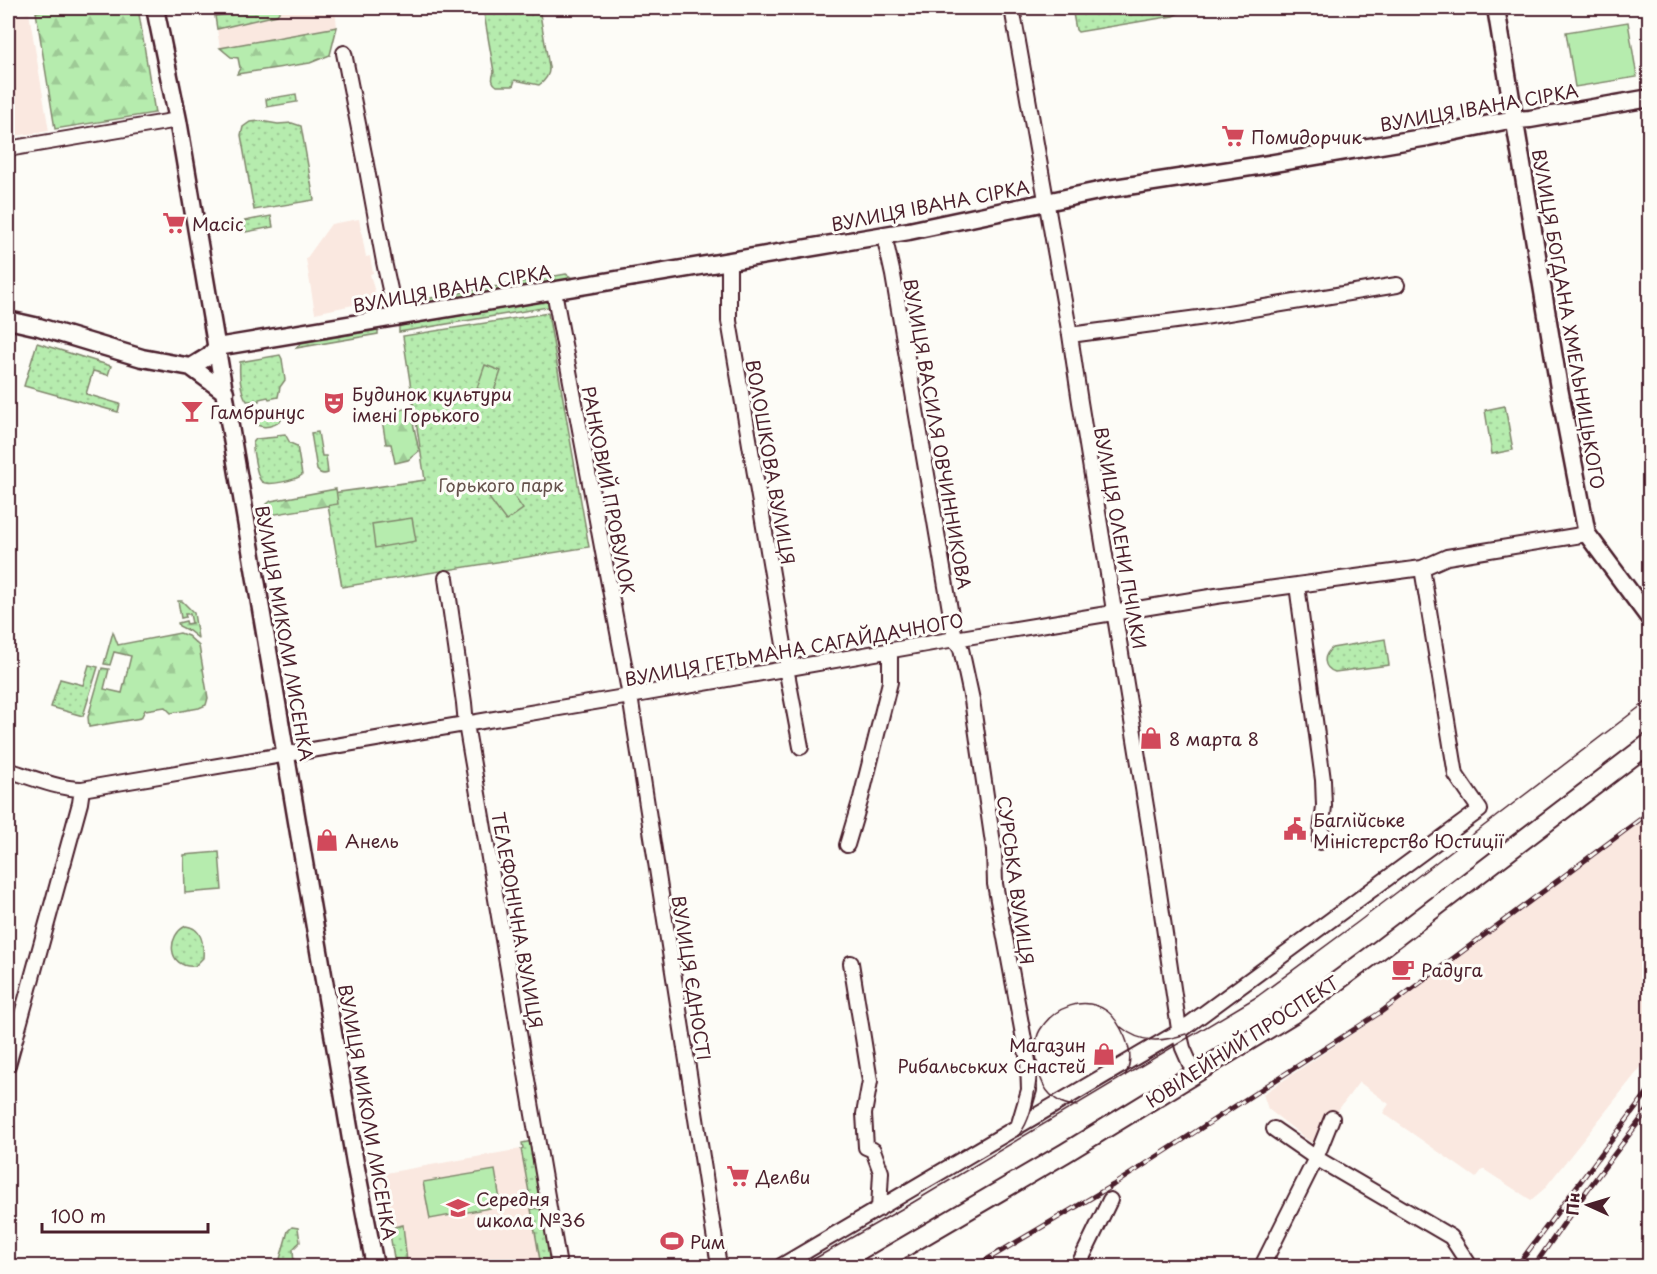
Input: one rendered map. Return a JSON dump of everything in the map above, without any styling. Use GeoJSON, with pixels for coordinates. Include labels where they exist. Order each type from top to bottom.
{"type":"FeatureCollection","features":[{"type":"Feature","properties":{"kind":"main road","name":"ЮВІЛЕЙНИЙ ПРОСПЕКТ"},"geometry":{"type":"LineString","coordinates":[[872,1266],[1065,1153],[1294,1013],[1650,743]]}},
{"type":"Feature","properties":{"kind":"street","name":"ВУЛИЦЯ МИКОЛИ ЛИСЕНКА"},"geometry":{"type":"LineString","coordinates":[[155,8],[178,120],[355,1163],[375,1266]]}},
{"type":"Feature","properties":{"kind":"street","name":"ВУЛИЦЯ ОЛЕНИ ПЧІЛКИ"},"geometry":{"type":"LineString","coordinates":[[1012,8],[1070,334],[1180,1031],[1183,1048],[1194,1073]]}},
{"type":"Feature","properties":{"kind":"street","name":"ВУЛИЦЯ БОГДАНА ХМЕЛЬНИЦЬКОГО"},"geometry":{"type":"LineString","coordinates":[[1497,8],[1559,388],[1587,534],[1650,619]]}},
{"type":"Feature","properties":{"kind":"street"},"geometry":{"type":"LineString","coordinates":[[344,53],[396,317]]}},
{"type":"Feature","properties":{"kind":"street","name":"ВУЛИЦЯ ІВАНА СІРКА"},"geometry":{"type":"LineString","coordinates":[[217,347],[884,235],[1108,189],[1650,98]]}},
{"type":"Feature","properties":{"kind":"street"},"geometry":{"type":"LineString","coordinates":[[8,149],[178,120]]}},
{"type":"Feature","properties":{"kind":"street","name":"ВУЛИЦЯ ВАСИЛЯ ОВЧИННИКОВА"},"geometry":{"type":"LineString","coordinates":[[884,235],[893,275],[955,639]]}},
{"type":"Feature","properties":{"kind":"street","name":"ВОЛОШКОВА ВУЛИЦЯ"},"geometry":{"type":"LineString","coordinates":[[729,261],[729,321],[801,747]]}},
{"type":"Feature","properties":{"kind":"street"},"geometry":{"type":"LineString","coordinates":[[1070,334],[1198,318],[1397,285]]}},
{"type":"Feature","properties":{"kind":"street","name":"РАНКОВИЙ ПРОВУЛОК"},"geometry":{"type":"LineString","coordinates":[[554,291],[630,696]]}},
{"type":"Feature","properties":{"kind":"street"},"geometry":{"type":"LineString","coordinates":[[8,320],[142,358],[191,367],[225,392]]}},
{"type":"Feature","properties":{"kind":"street"},"geometry":{"type":"LineString","coordinates":[[191,367],[209,356],[217,347]]}},
{"type":"Feature","properties":{"kind":"street","name":"ВУЛИЦЯ ГЕТЬМАНА САГАЙДАЧНОГО"},"geometry":{"type":"LineString","coordinates":[[8,770],[73,789],[82,789],[955,639],[1216,596],[1422,568],[1447,557],[1587,534]]}},
{"type":"Feature","properties":{"kind":"street"},"geometry":{"type":"LineString","coordinates":[[781,1266],[1180,1031],[1480,810],[1456,775],[1422,568]]}},
{"type":"Feature","properties":{"kind":"street","name":"ТЕЛЕФОНІЧНА ВУЛИЦЯ"},"geometry":{"type":"LineString","coordinates":[[446,578],[466,724],[558,1266]]}},
{"type":"Feature","properties":{"kind":"street"},"geometry":{"type":"LineString","coordinates":[[1297,585],[1323,780],[1324,806],[1320,842]]}},
{"type":"Feature","properties":{"kind":"street","name":"СУРСЬКА ВУЛИЦЯ"},"geometry":{"type":"LineString","coordinates":[[955,639],[961,649],[972,700],[994,850],[994,884],[1028,1061],[1029,1090],[1018,1127]]}},
{"type":"Feature","properties":{"kind":"street"},"geometry":{"type":"LineString","coordinates":[[847,845],[890,682],[890,650]]}},
{"type":"Feature","properties":{"kind":"street","name":"ВУЛИЦЯ ЄДНОСТІ"},"geometry":{"type":"LineString","coordinates":[[630,696],[719,1266]]}},
{"type":"Feature","properties":{"kind":"street"},"geometry":{"type":"LineString","coordinates":[[8,1065],[82,789]]}},
{"type":"Feature","properties":{"kind":"street"},"geometry":{"type":"LineString","coordinates":[[851,963],[870,1081],[864,1113],[866,1147],[873,1150],[881,1172],[879,1209]]}},
{"type":"Feature","properties":{"kind":"street"},"geometry":{"type":"LineString","coordinates":[[1262,1266],[1316,1158],[1332,1118]]}},
{"type":"Feature","properties":{"kind":"street"},"geometry":{"type":"LineString","coordinates":[[1274,1129],[1316,1158],[1451,1237],[1468,1263],[1467,1266]]}},
{"type":"Feature","properties":{"kind":"street"},"geometry":{"type":"LineString","coordinates":[[1077,1266],[1110,1200]]}},
{"type":"Feature","properties":{"kind":"shaded area"},"geometry":{"type":"Polygon","coordinates":[[[209,8],[335,8],[337,27],[220,48],[215,17],[209,8]]]}},
{"type":"Feature","properties":{"kind":"shaded area"},"geometry":{"type":"Polygon","coordinates":[[[29,13],[49,131],[8,137],[8,17],[29,13]]]}},
{"type":"Feature","properties":{"kind":"shaded area"},"geometry":{"type":"Polygon","coordinates":[[[359,219],[366,257],[370,256],[373,273],[370,274],[377,300],[315,313],[306,259],[331,224],[359,219]]]}},
{"type":"Feature","properties":{"kind":"shaded area"},"geometry":{"type":"Polygon","coordinates":[[[1649,816],[1649,1057],[1544,1189],[1531,1200],[1483,1169],[1476,1178],[1383,1113],[1389,1104],[1359,1082],[1313,1144],[1268,1109],[1263,1094],[1381,1015],[1649,816]]]}},
{"type":"Feature","properties":{"kind":"shaded area","name":"Середня школа №36"},"geometry":{"type":"Polygon","coordinates":[[[521,1149],[541,1266],[395,1266],[380,1174],[521,1149]]]}},
{"type":"Feature","properties":{"kind":"green space"},"geometry":{"type":"Polygon","coordinates":[[[64,8],[138,8],[155,113],[55,129],[36,12],[64,8]]]}},
{"type":"Feature","properties":{"kind":"green space"},"geometry":{"type":"Polygon","coordinates":[[[265,8],[282,8],[277,15],[217,29],[215,16],[265,8]]]}},
{"type":"Feature","properties":{"kind":"green space"},"geometry":{"type":"Polygon","coordinates":[[[483,8],[539,8],[549,70],[547,77],[539,85],[515,80],[513,86],[497,86],[494,83],[483,8]]]}},
{"type":"Feature","properties":{"kind":"green space"},"geometry":{"type":"Polygon","coordinates":[[[1072,8],[1183,8],[1183,11],[1173,16],[1078,32],[1072,8]]]}},
{"type":"Feature","properties":{"kind":"green space"},"geometry":{"type":"Polygon","coordinates":[[[1628,22],[1637,77],[1575,87],[1566,32],[1628,22]]]}},
{"type":"Feature","properties":{"kind":"green space"},"geometry":{"type":"Polygon","coordinates":[[[337,27],[330,55],[310,63],[237,74],[240,68],[238,58],[231,57],[220,48],[337,27]]]}},
{"type":"Feature","properties":{"kind":"green space"},"geometry":{"type":"Polygon","coordinates":[[[296,94],[297,102],[267,107],[266,99],[296,94]]]}},
{"type":"Feature","properties":{"kind":"green space"},"geometry":{"type":"Polygon","coordinates":[[[250,122],[278,124],[292,123],[301,126],[314,200],[254,210],[241,135],[243,127],[250,122]]]}},
{"type":"Feature","properties":{"kind":"green space"},"geometry":{"type":"Polygon","coordinates":[[[271,216],[273,227],[246,232],[244,221],[271,216]]]}},
{"type":"Feature","properties":{"kind":"green space"},"geometry":{"type":"Polygon","coordinates":[[[566,274],[572,279],[411,306],[403,303],[566,274]]]}},
{"type":"Feature","properties":{"kind":"green space"},"geometry":{"type":"Polygon","coordinates":[[[553,300],[554,306],[399,332],[399,326],[553,300]]]}},
{"type":"Feature","properties":{"kind":"green space","name":"Горького парк"},"geometry":{"type":"Polygon","coordinates":[[[548,313],[589,547],[342,587],[326,494],[425,480],[403,336],[548,313]]]}},
{"type":"Feature","properties":{"kind":"green space"},"geometry":{"type":"Polygon","coordinates":[[[378,330],[378,334],[296,348],[301,343],[378,330]]]}},
{"type":"Feature","properties":{"kind":"green space"},"geometry":{"type":"Polygon","coordinates":[[[37,343],[111,366],[108,375],[93,371],[86,394],[120,404],[118,412],[24,386],[37,343]]]}},
{"type":"Feature","properties":{"kind":"green space"},"geometry":{"type":"Polygon","coordinates":[[[280,355],[285,380],[280,387],[278,397],[247,401],[241,388],[240,362],[280,355]]]}},
{"type":"Feature","properties":{"kind":"green space"},"geometry":{"type":"Polygon","coordinates":[[[485,365],[501,371],[493,394],[477,388],[485,365]]]}},
{"type":"Feature","properties":{"kind":"green space"},"geometry":{"type":"Polygon","coordinates":[[[1505,406],[1513,450],[1492,454],[1485,410],[1505,406]]]}},
{"type":"Feature","properties":{"kind":"green space"},"geometry":{"type":"Polygon","coordinates":[[[274,408],[283,415],[279,422],[263,427],[257,425],[254,419],[257,413],[274,408]]]}},
{"type":"Feature","properties":{"kind":"green space"},"geometry":{"type":"Polygon","coordinates":[[[410,408],[419,451],[408,460],[395,463],[391,444],[386,444],[381,413],[410,408]]]}},
{"type":"Feature","properties":{"kind":"green space"},"geometry":{"type":"Polygon","coordinates":[[[318,432],[322,456],[326,456],[328,473],[325,474],[317,470],[311,433],[318,432]]]}},
{"type":"Feature","properties":{"kind":"green space"},"geometry":{"type":"Polygon","coordinates":[[[285,434],[290,443],[297,446],[302,475],[282,482],[264,483],[258,474],[253,443],[256,439],[285,434]]]}},
{"type":"Feature","properties":{"kind":"green space"},"geometry":{"type":"Polygon","coordinates":[[[506,485],[523,509],[506,521],[489,498],[506,485]]]}},
{"type":"Feature","properties":{"kind":"green space"},"geometry":{"type":"Polygon","coordinates":[[[336,489],[338,504],[264,516],[263,507],[271,501],[336,489]]]}},
{"type":"Feature","properties":{"kind":"green space"},"geometry":{"type":"Polygon","coordinates":[[[412,518],[416,541],[375,548],[372,524],[412,518]]]}},
{"type":"Feature","properties":{"kind":"green space"},"geometry":{"type":"Polygon","coordinates":[[[178,601],[182,601],[194,613],[198,638],[179,626],[178,623],[186,621],[187,624],[192,623],[190,614],[185,614],[186,617],[181,618],[178,601]]]}},
{"type":"Feature","properties":{"kind":"green space"},"geometry":{"type":"Polygon","coordinates":[[[113,632],[118,645],[180,633],[188,636],[199,646],[208,698],[206,705],[171,713],[165,707],[145,710],[141,718],[89,727],[88,717],[102,668],[109,669],[104,689],[122,693],[131,656],[114,652],[110,665],[104,664],[113,632]]]}},
{"type":"Feature","properties":{"kind":"green space"},"geometry":{"type":"Polygon","coordinates":[[[1385,639],[1389,665],[1335,672],[1326,665],[1325,658],[1332,648],[1385,639]]]}},
{"type":"Feature","properties":{"kind":"green space"},"geometry":{"type":"Polygon","coordinates":[[[89,665],[98,667],[83,716],[51,707],[60,679],[83,685],[89,665]]]}},
{"type":"Feature","properties":{"kind":"green space"},"geometry":{"type":"Polygon","coordinates":[[[219,852],[222,890],[185,893],[184,855],[219,852]]]}},
{"type":"Feature","properties":{"kind":"green space"},"geometry":{"type":"Polygon","coordinates":[[[186,926],[196,930],[201,937],[203,958],[195,966],[179,962],[172,950],[175,936],[186,926]]]}},
{"type":"Feature","properties":{"kind":"green space"},"geometry":{"type":"Polygon","coordinates":[[[532,1141],[541,1191],[537,1199],[531,1203],[521,1149],[523,1148],[522,1143],[532,1141]]]}},
{"type":"Feature","properties":{"kind":"green space"},"geometry":{"type":"Polygon","coordinates":[[[495,1170],[501,1206],[430,1219],[423,1182],[495,1170]]]}},
{"type":"Feature","properties":{"kind":"green space"},"geometry":{"type":"Polygon","coordinates":[[[538,1208],[543,1212],[553,1266],[541,1266],[531,1209],[538,1208]]]}},
{"type":"Feature","properties":{"kind":"green space"},"geometry":{"type":"Polygon","coordinates":[[[403,1225],[407,1262],[395,1264],[389,1228],[403,1225]]]}},
{"type":"Feature","properties":{"kind":"green space"},"geometry":{"type":"Polygon","coordinates":[[[292,1227],[298,1228],[300,1242],[293,1249],[294,1266],[278,1266],[288,1231],[292,1227]]]}},
{"type":"Feature","properties":{"kind":"tram line"},"geometry":{"type":"LineString","coordinates":[[802,1266],[912,1203],[1258,996],[1650,699]]}},
{"type":"Feature","properties":{"kind":"tram line"},"geometry":{"type":"LineString","coordinates":[[1078,1106],[1055,1099],[1041,1079],[1036,1041],[1040,1030],[1053,1015],[1079,1004],[1098,1006],[1110,1013],[1122,1030],[1129,1047],[1130,1061],[1125,1076]]}},
{"type":"Feature","properties":{"kind":"tram line"},"geometry":{"type":"LineString","coordinates":[[1121,1027],[1136,1036],[1152,1040],[1169,1039],[1186,1034]]}},
{"type":"Feature","properties":{"kind":"tram line"},"geometry":{"type":"LineString","coordinates":[[1018,1136],[1029,1115],[1037,1074]]}},
{"type":"Feature","properties":{"kind":"railway"},"geometry":{"type":"LineString","coordinates":[[976,1266],[1113,1185],[1381,1012],[1650,812]]}},
{"type":"Feature","properties":{"kind":"railway"},"geometry":{"type":"LineString","coordinates":[[1517,1266],[1650,1089]]}},
{"type":"Feature","properties":{"kind":"railway"},"geometry":{"type":"LineString","coordinates":[[1534,1266],[1650,1107]]}},
{"type":"Feature","properties":{"kind":"place","name":"Помидорчик"},"geometry":{"type":"Point","coordinates":[1233,136]}},
{"type":"Feature","properties":{"kind":"place","name":"Macic"},"geometry":{"type":"Point","coordinates":[174,223]}},
{"type":"Feature","properties":{"kind":"place","name":"Будинок культури імені Горького"},"geometry":{"type":"Point","coordinates":[334,403]}},
{"type":"Feature","properties":{"kind":"place","name":"Гамбринус"},"geometry":{"type":"Point","coordinates":[192,411]}},
{"type":"Feature","properties":{"kind":"place","name":"8 марта 8"},"geometry":{"type":"Point","coordinates":[1151,738]}},
{"type":"Feature","properties":{"kind":"place","name":"Баглійське Міністерство Юстиції"},"geometry":{"type":"Point","coordinates":[1295,829]}},
{"type":"Feature","properties":{"kind":"place","name":"Анель"},"geometry":{"type":"Point","coordinates":[327,840]}},
{"type":"Feature","properties":{"kind":"place","name":"Радуга"},"geometry":{"type":"Point","coordinates":[1403,969]}},
{"type":"Feature","properties":{"kind":"place","name":"Магазин Рибальських Снастей"},"geometry":{"type":"Point","coordinates":[1104,1054]}},
{"type":"Feature","properties":{"kind":"place","name":"Делви"},"geometry":{"type":"Point","coordinates":[738,1176]}},
{"type":"Feature","properties":{"kind":"place","name":"Середня школа №36"},"geometry":{"type":"Point","coordinates":[458,1208]}},
{"type":"Feature","properties":{"kind":"place","name":"Рим"},"geometry":{"type":"Point","coordinates":[672,1241]}}]}
